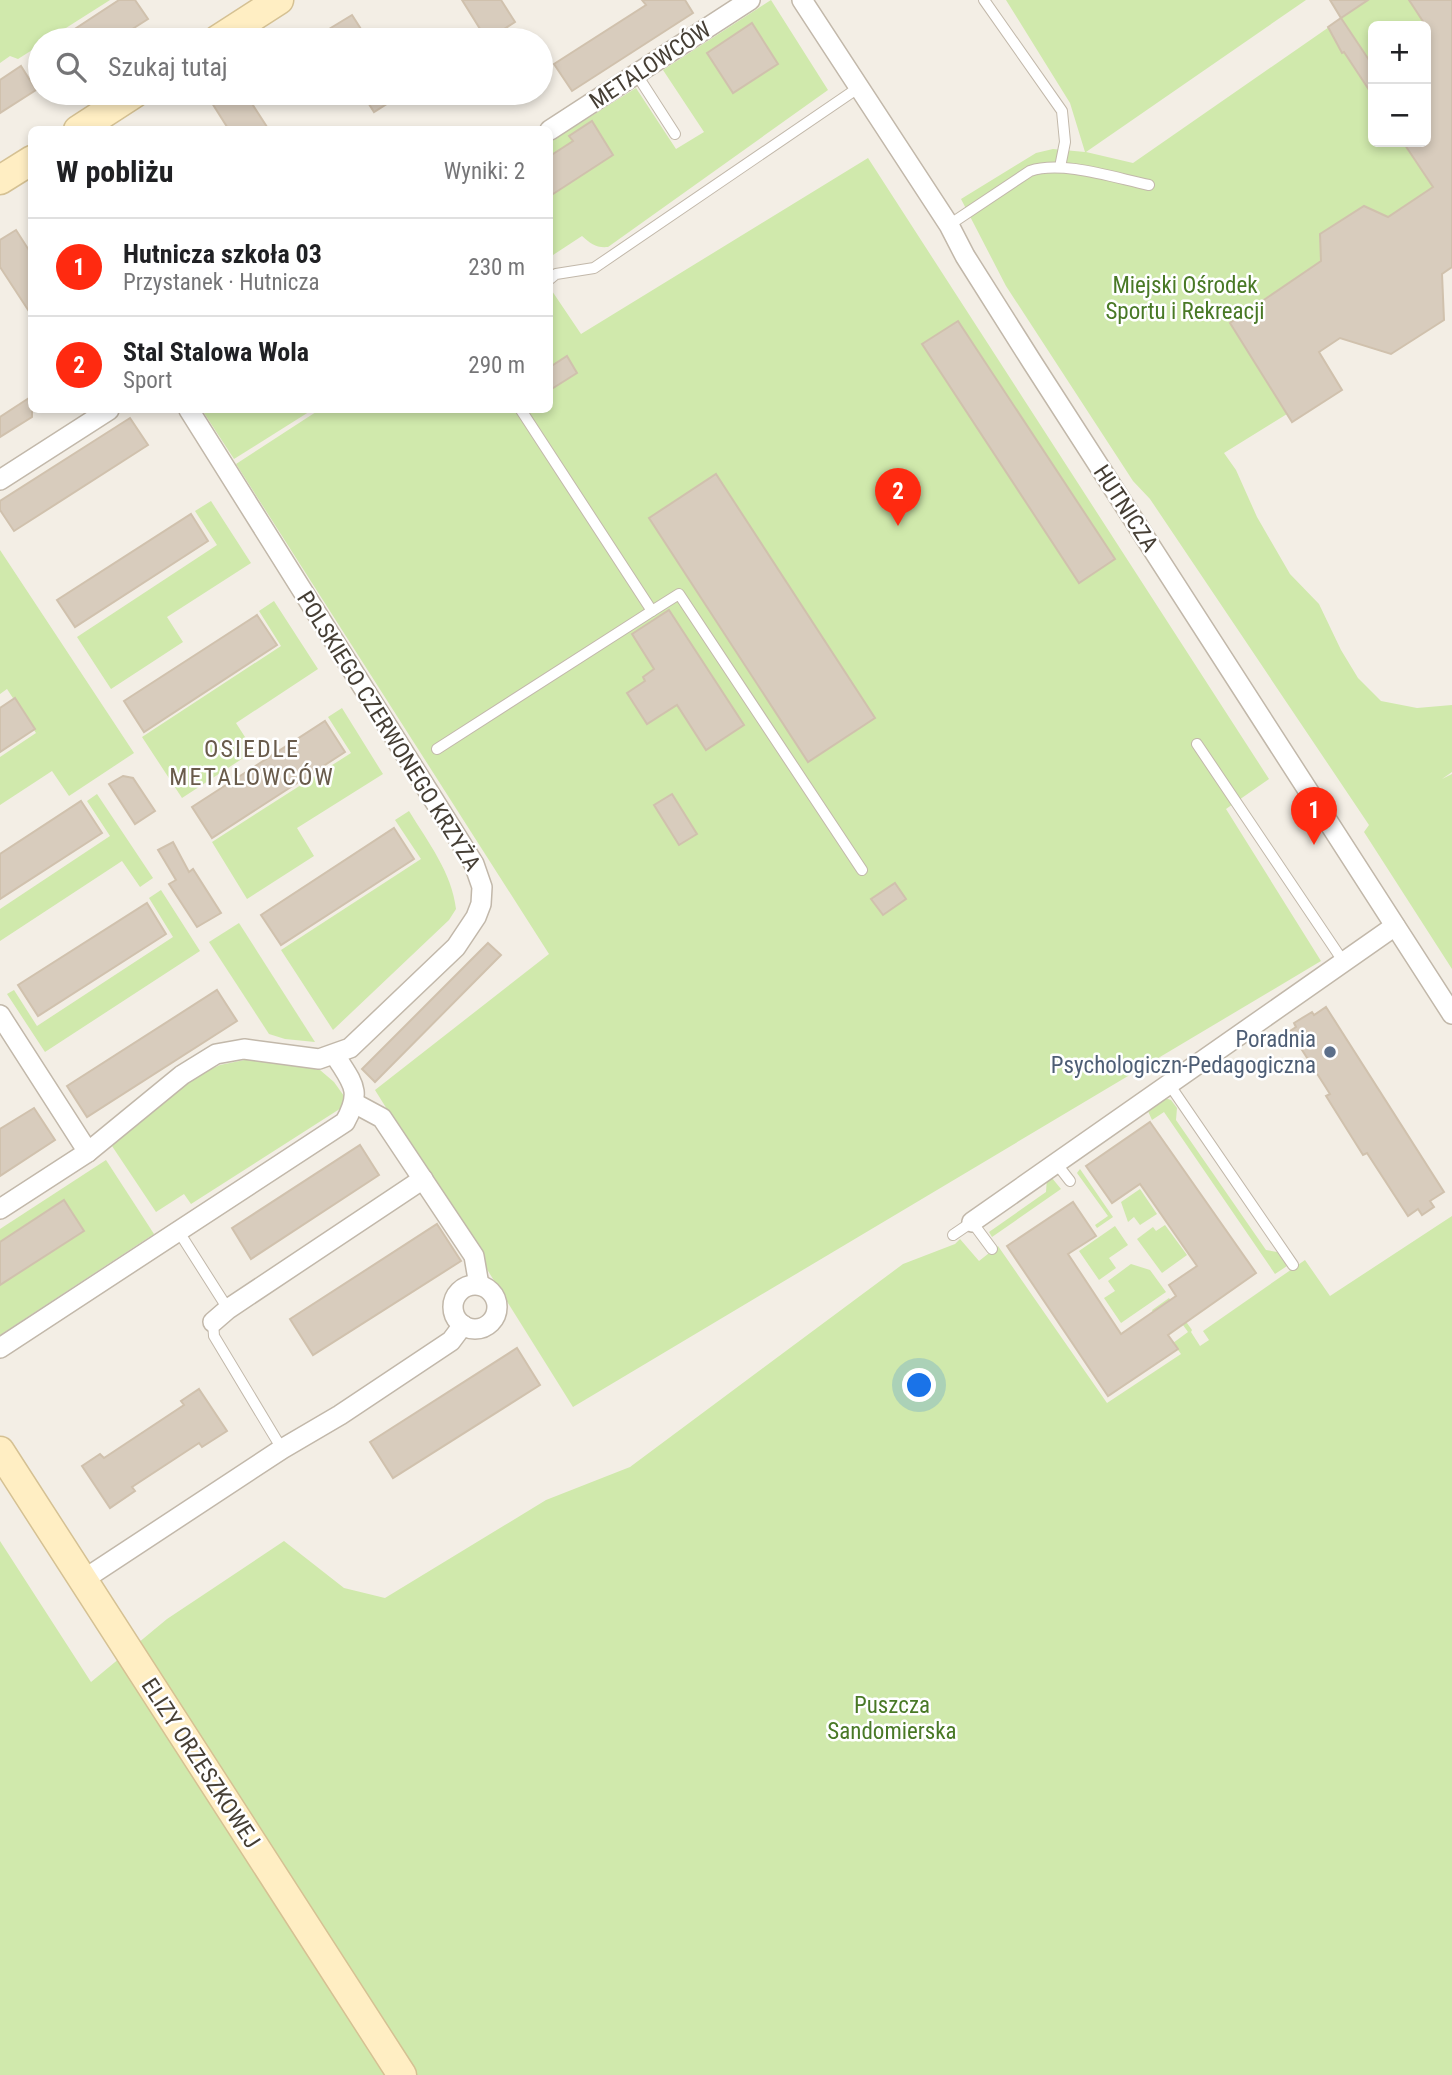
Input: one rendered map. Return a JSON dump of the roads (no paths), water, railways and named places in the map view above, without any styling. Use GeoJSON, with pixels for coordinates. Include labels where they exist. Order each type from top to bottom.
{"type":"FeatureCollection","features":[{"type":"Feature","properties":{"kind":"street"},"geometry":{"type":"LineString","coordinates":[[236,28],[279,0]]}},
{"type":"Feature","properties":{"kind":"street","name":"METALOWCÓW"},"geometry":{"type":"LineString","coordinates":[[553,128],[750,0]]}},
{"type":"Feature","properties":{"kind":"street","name":"HUTNICZA"},"geometry":{"type":"LineString","coordinates":[[802,0],[1452,1014]]}},
{"type":"Feature","properties":{"kind":"street"},"geometry":{"type":"LineString","coordinates":[[84,126],[117,105]]}},
{"type":"Feature","properties":{"kind":"street"},"geometry":{"type":"LineString","coordinates":[[0,180],[28,162]]}},
{"type":"Feature","properties":{"kind":"street"},"geometry":{"type":"LineString","coordinates":[[0,480],[103,413]]}},
{"type":"Feature","properties":{"kind":"street","name":"POLSKIEGO CZERWONEGO KRZYŻA"},"geometry":{"type":"LineString","coordinates":[[190,413],[474,864],[482,887],[481,904],[476,917],[456,947],[350,1048],[335,1055]]}},
{"type":"Feature","properties":{"kind":"street"},"geometry":{"type":"LineString","coordinates":[[972,1222],[1395,926]]}},
{"type":"Feature","properties":{"kind":"street"},"geometry":{"type":"LineString","coordinates":[[0,1015],[89,1153]]}},
{"type":"Feature","properties":{"kind":"street"},"geometry":{"type":"LineString","coordinates":[[0,1209],[89,1153],[181,1074],[216,1054],[244,1049],[319,1059],[335,1055],[354,1086],[356,1104],[345,1122],[0,1348]]}},
{"type":"Feature","properties":{"kind":"street"},"geometry":{"type":"LineString","coordinates":[[356,1104],[382,1118],[474,1256],[479,1285]]}},
{"type":"Feature","properties":{"kind":"street"},"geometry":{"type":"LineString","coordinates":[[213,1322],[228,1309],[423,1180]]}},
{"type":"Feature","properties":{"kind":"street"},"geometry":{"type":"LineString","coordinates":[[479,1285],[491,1292],[497,1304],[494,1318],[477,1329],[463,1325],[454,1314],[454,1298],[464,1287],[479,1285]]}},
{"type":"Feature","properties":{"kind":"street"},"geometry":{"type":"LineString","coordinates":[[83,1580],[451,1341],[463,1325]]}},
{"type":"Feature","properties":{"kind":"street","name":"ELIZY ORZESZKOWEJ"},"geometry":{"type":"LineString","coordinates":[[0,1451],[402,2075]]}},
{"type":"Feature","properties":{"kind":"lane"},"geometry":{"type":"LineString","coordinates":[[984,0],[1062,111],[1065,142],[1059,167]]}},
{"type":"Feature","properties":{"kind":"lane"},"geometry":{"type":"LineString","coordinates":[[637,75],[675,134]]}},
{"type":"Feature","properties":{"kind":"lane"},"geometry":{"type":"LineString","coordinates":[[553,276],[594,268],[858,88]]}},
{"type":"Feature","properties":{"kind":"lane"},"geometry":{"type":"LineString","coordinates":[[948,225],[1030,171],[1050,166],[1149,185]]}},
{"type":"Feature","properties":{"kind":"lane"},"geometry":{"type":"LineString","coordinates":[[523,413],[652,611]]}},
{"type":"Feature","properties":{"kind":"lane"},"geometry":{"type":"LineString","coordinates":[[437,749],[679,594],[862,870]]}},
{"type":"Feature","properties":{"kind":"lane"},"geometry":{"type":"LineString","coordinates":[[1197,744],[1343,961]]}},
{"type":"Feature","properties":{"kind":"lane"},"geometry":{"type":"LineString","coordinates":[[1169,1084],[1293,1265]]}},
{"type":"Feature","properties":{"kind":"lane"},"geometry":{"type":"LineString","coordinates":[[1056,1163],[1070,1181]]}},
{"type":"Feature","properties":{"kind":"lane"},"geometry":{"type":"LineString","coordinates":[[953,1235],[972,1222],[992,1248]]}},
{"type":"Feature","properties":{"kind":"lane"},"geometry":{"type":"LineString","coordinates":[[179,1232],[228,1309]]}},
{"type":"Feature","properties":{"kind":"lane"},"geometry":{"type":"LineString","coordinates":[[213,1322],[214,1336],[282,1449]]}},
{"type":"Feature","properties":{"kind":"place","name":"Stal Stalowa Wola"},"geometry":{"type":"Point","coordinates":[898,526]}},
{"type":"Feature","properties":{"kind":"place","name":"Hutnicza szkoła 03"},"geometry":{"type":"Point","coordinates":[1314,845]}},
{"type":"Feature","properties":{"kind":"place","name":"Poradnia Psychologiczn-Pedagogiczna"},"geometry":{"type":"Point","coordinates":[1330,1052]}},
{"type":"Feature","properties":{"kind":"district","name":"OSIEDLE METALOWCÓW"},"geometry":{"type":"Point","coordinates":[252,763]}},
{"type":"Feature","properties":{"kind":"park label","name":"Miejski Ośrodek Sportu i Rekreacji"},"geometry":{"type":"Point","coordinates":[1185,298]}},
{"type":"Feature","properties":{"kind":"park label","name":"Puszcza Sandomierska"},"geometry":{"type":"Point","coordinates":[892,1718]}}]}
